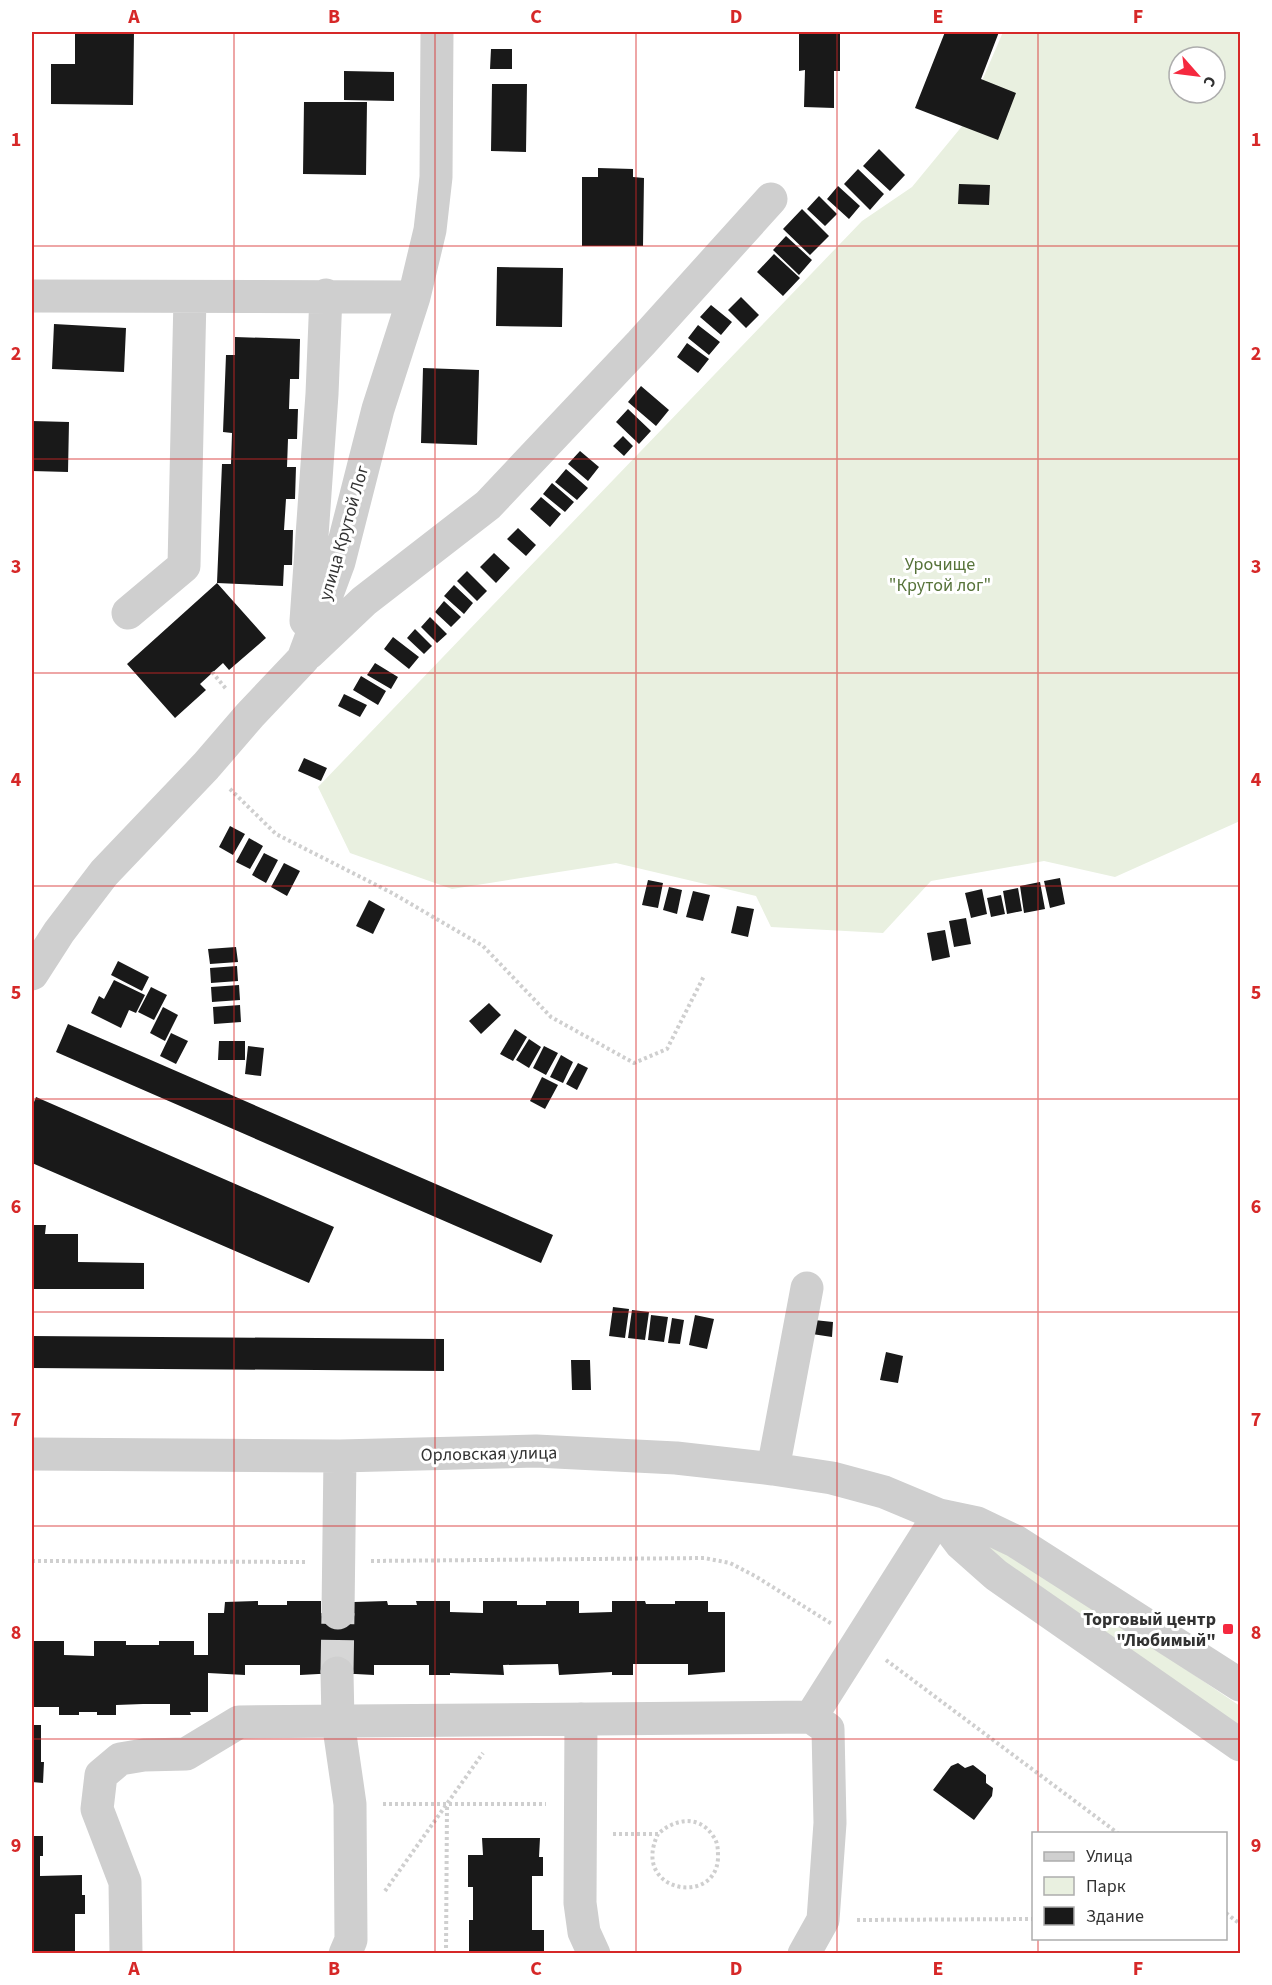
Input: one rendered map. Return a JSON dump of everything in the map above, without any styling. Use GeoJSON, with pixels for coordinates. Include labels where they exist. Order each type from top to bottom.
{"type":"FeatureCollection","features":[{"type":"Feature","properties":{"kind":"street","name":"улица Крутой Лог"},"geometry":{"type":"LineString","coordinates":[[32,974],[59,932],[104,873],[206,766],[303,659],[339,562],[378,409],[414,297],[430,230],[436,177],[437,32]]}},
{"type":"Feature","properties":{"kind":"street"},"geometry":{"type":"LineString","coordinates":[[303,659],[364,601],[488,505],[641,343],[771,199]]}},
{"type":"Feature","properties":{"kind":"street"},"geometry":{"type":"LineString","coordinates":[[32,296],[414,297]]}},
{"type":"Feature","properties":{"kind":"street"},"geometry":{"type":"LineString","coordinates":[[303,659],[321,405],[326,296]]}},
{"type":"Feature","properties":{"kind":"street"},"geometry":{"type":"LineString","coordinates":[[128,613],[184,566],[190,297]]}},
{"type":"Feature","properties":{"kind":"street"},"geometry":{"type":"LineString","coordinates":[[773,1469],[807,1288]]}},
{"type":"Feature","properties":{"kind":"street","name":"Орловская улица"},"geometry":{"type":"LineString","coordinates":[[32,1454],[340,1456],[536,1451],[676,1458],[832,1478],[884,1492],[939,1515],[977,1523],[1015,1541],[1240,1685]]}},
{"type":"Feature","properties":{"kind":"street"},"geometry":{"type":"LineString","coordinates":[[338,1612],[340,1456]]}},
{"type":"Feature","properties":{"kind":"street"},"geometry":{"type":"LineString","coordinates":[[811,1717],[939,1515],[960,1544],[996,1575],[1240,1745]]}},
{"type":"Feature","properties":{"kind":"street"},"geometry":{"type":"LineString","coordinates":[[337,1673],[338,1722],[350,1804],[351,1940],[345,1953]]}},
{"type":"Feature","properties":{"kind":"street"},"geometry":{"type":"LineString","coordinates":[[126,1953],[125,1882],[97,1809],[101,1775],[120,1759],[144,1755],[186,1754],[239,1722],[811,1717],[828,1729],[830,1823],[824,1920],[804,1953]]}},
{"type":"Feature","properties":{"kind":"street"},"geometry":{"type":"LineString","coordinates":[[581,1719],[580,1903],[584,1932],[594,1953]]}},
{"type":"Feature","properties":{"kind":"path"},"geometry":{"type":"LineString","coordinates":[[206,766],[276,834],[392,892],[483,946],[551,1017],[634,1063],[667,1049],[704,976]]}},
{"type":"Feature","properties":{"kind":"path"},"geometry":{"type":"LineString","coordinates":[[32,1561],[338,1562],[704,1558],[730,1563],[755,1576],[859,1641],[1118,1832]]}},
{"type":"Feature","properties":{"kind":"path"},"geometry":{"type":"LineString","coordinates":[[385,1891],[506,1720]]}},
{"type":"Feature","properties":{"kind":"path"},"geometry":{"type":"LineString","coordinates":[[350,1804],[447,1804],[580,1819],[658,1834]]}},
{"type":"Feature","properties":{"kind":"path"},"geometry":{"type":"LineString","coordinates":[[446,1953],[447,1804]]}},
{"type":"Feature","properties":{"kind":"path"},"geometry":{"type":"LineString","coordinates":[[680,1821],[694,1821],[705,1827],[714,1837],[718,1849],[718,1863],[713,1875],[703,1884],[690,1888],[676,1887],[665,1882],[656,1872],[651,1859],[652,1846],[658,1834],[668,1825],[680,1821]]}},
{"type":"Feature","properties":{"kind":"path"},"geometry":{"type":"LineString","coordinates":[[1227,1914],[1240,1924]]}},
{"type":"Feature","properties":{"kind":"path"},"geometry":{"type":"LineString","coordinates":[[1227,1918],[1233,1918]]}},
{"type":"Feature","properties":{"kind":"path"},"geometry":{"type":"LineString","coordinates":[[824,1920],[1032,1919]]}},
{"type":"Feature","properties":{"kind":"green space","name":"Урочище \"Крутой лог\""},"geometry":{"type":"Polygon","coordinates":[[[1003,32],[1240,32],[1240,821],[1115,877],[1044,861],[931,881],[883,933],[771,927],[756,896],[616,863],[452,889],[350,853],[318,787],[862,221],[912,187],[963,125],[1003,32]]]}},
{"type":"Feature","properties":{"kind":"green space"},"geometry":{"type":"Polygon","coordinates":[[[968,1529],[1010,1550],[1240,1706],[1240,1727],[1003,1562],[968,1529]]]}},
{"type":"Feature","properties":{"kind":"building"},"geometry":{"type":"Polygon","coordinates":[[[75,32],[134,32],[133,105],[51,104],[51,64],[75,64],[75,32]]]}},
{"type":"Feature","properties":{"kind":"building"},"geometry":{"type":"Polygon","coordinates":[[[799,32],[840,32],[840,71],[834,71],[834,108],[804,107],[805,70],[799,71],[799,32]]]}},
{"type":"Feature","properties":{"kind":"building"},"geometry":{"type":"Polygon","coordinates":[[[945,32],[999,32],[981,79],[1016,93],[998,140],[915,108],[945,32]]]}},
{"type":"Feature","properties":{"kind":"building"},"geometry":{"type":"Polygon","coordinates":[[[491,49],[512,49],[512,69],[490,69],[491,49]]]}},
{"type":"Feature","properties":{"kind":"building"},"geometry":{"type":"Polygon","coordinates":[[[344,71],[394,72],[394,101],[344,100],[344,71]]]}},
{"type":"Feature","properties":{"kind":"building"},"geometry":{"type":"Polygon","coordinates":[[[492,84],[527,84],[526,152],[491,151],[492,84]]]}},
{"type":"Feature","properties":{"kind":"building"},"geometry":{"type":"Polygon","coordinates":[[[304,102],[367,102],[366,175],[303,174],[304,102]]]}},
{"type":"Feature","properties":{"kind":"building"},"geometry":{"type":"Polygon","coordinates":[[[879,149],[905,175],[890,191],[863,166],[879,149]]]}},
{"type":"Feature","properties":{"kind":"building"},"geometry":{"type":"Polygon","coordinates":[[[598,168],[633,169],[633,177],[644,178],[643,246],[582,246],[582,177],[598,177],[598,168]]]}},
{"type":"Feature","properties":{"kind":"building"},"geometry":{"type":"Polygon","coordinates":[[[858,169],[884,194],[870,210],[844,184],[858,169]]]}},
{"type":"Feature","properties":{"kind":"building"},"geometry":{"type":"Polygon","coordinates":[[[959,184],[990,185],[989,205],[958,204],[959,184]]]}},
{"type":"Feature","properties":{"kind":"building"},"geometry":{"type":"Polygon","coordinates":[[[838,186],[860,206],[849,219],[827,199],[838,186]]]}},
{"type":"Feature","properties":{"kind":"building"},"geometry":{"type":"Polygon","coordinates":[[[819,196],[837,214],[825,226],[807,209],[819,196]]]}},
{"type":"Feature","properties":{"kind":"building"},"geometry":{"type":"Polygon","coordinates":[[[802,209],[829,236],[810,255],[783,229],[802,209]]]}},
{"type":"Feature","properties":{"kind":"building"},"geometry":{"type":"Polygon","coordinates":[[[786,236],[812,260],[799,275],[773,250],[786,236]]]}},
{"type":"Feature","properties":{"kind":"building"},"geometry":{"type":"Polygon","coordinates":[[[774,254],[800,278],[783,296],[757,272],[774,254]]]}},
{"type":"Feature","properties":{"kind":"building"},"geometry":{"type":"Polygon","coordinates":[[[497,267],[563,268],[562,327],[496,326],[497,267]]]}},
{"type":"Feature","properties":{"kind":"building"},"geometry":{"type":"Polygon","coordinates":[[[741,297],[759,315],[746,328],[728,310],[741,297]]]}},
{"type":"Feature","properties":{"kind":"building"},"geometry":{"type":"Polygon","coordinates":[[[711,305],[732,322],[721,335],[700,317],[711,305]]]}},
{"type":"Feature","properties":{"kind":"building"},"geometry":{"type":"Polygon","coordinates":[[[54,324],[126,328],[124,372],[52,369],[54,324]]]}},
{"type":"Feature","properties":{"kind":"building"},"geometry":{"type":"Polygon","coordinates":[[[698,325],[720,342],[709,355],[688,338],[698,325]]]}},
{"type":"Feature","properties":{"kind":"building"},"geometry":{"type":"Polygon","coordinates":[[[235,337],[300,339],[299,379],[290,379],[289,409],[298,409],[297,439],[288,439],[287,467],[296,467],[295,499],[286,499],[284,530],[293,530],[292,565],[284,565],[283,586],[217,583],[222,464],[231,464],[232,433],[223,432],[226,355],[235,355],[235,337]]]}},
{"type":"Feature","properties":{"kind":"building"},"geometry":{"type":"Polygon","coordinates":[[[687,343],[709,359],[698,373],[677,357],[687,343]]]}},
{"type":"Feature","properties":{"kind":"building"},"geometry":{"type":"Polygon","coordinates":[[[423,368],[479,370],[477,445],[421,443],[423,368]]]}},
{"type":"Feature","properties":{"kind":"building"},"geometry":{"type":"Polygon","coordinates":[[[641,386],[669,410],[656,426],[628,402],[641,386]]]}},
{"type":"Feature","properties":{"kind":"building"},"geometry":{"type":"Polygon","coordinates":[[[628,409],[651,431],[639,444],[616,422],[628,409]]]}},
{"type":"Feature","properties":{"kind":"building"},"geometry":{"type":"Polygon","coordinates":[[[32,421],[69,422],[68,472],[32,471],[32,421]]]}},
{"type":"Feature","properties":{"kind":"building"},"geometry":{"type":"Polygon","coordinates":[[[623,436],[633,446],[624,456],[613,446],[623,436]]]}},
{"type":"Feature","properties":{"kind":"building"},"geometry":{"type":"Polygon","coordinates":[[[580,451],[599,467],[588,481],[568,464],[580,451]]]}},
{"type":"Feature","properties":{"kind":"building"},"geometry":{"type":"Polygon","coordinates":[[[566,469],[588,488],[577,500],[555,482],[566,469]]]}},
{"type":"Feature","properties":{"kind":"building"},"geometry":{"type":"Polygon","coordinates":[[[552,483],[574,502],[565,512],[543,494],[552,483]]]}},
{"type":"Feature","properties":{"kind":"building"},"geometry":{"type":"Polygon","coordinates":[[[541,497],[561,514],[550,527],[530,509],[541,497]]]}},
{"type":"Feature","properties":{"kind":"building"},"geometry":{"type":"Polygon","coordinates":[[[518,528],[536,545],[526,556],[507,539],[518,528]]]}},
{"type":"Feature","properties":{"kind":"building"},"geometry":{"type":"Polygon","coordinates":[[[494,553],[510,568],[496,583],[480,567],[494,553]]]}},
{"type":"Feature","properties":{"kind":"building"},"geometry":{"type":"Polygon","coordinates":[[[467,571],[487,591],[477,601],[457,581],[467,571]]]}},
{"type":"Feature","properties":{"kind":"building"},"geometry":{"type":"Polygon","coordinates":[[[217,583],[266,638],[229,670],[223,663],[200,684],[206,690],[175,718],[127,664],[217,583]]]}},
{"type":"Feature","properties":{"kind":"building"},"geometry":{"type":"Polygon","coordinates":[[[454,585],[473,603],[464,614],[444,596],[454,585]]]}},
{"type":"Feature","properties":{"kind":"building"},"geometry":{"type":"Polygon","coordinates":[[[444,601],[461,617],[451,627],[435,612],[444,601]]]}},
{"type":"Feature","properties":{"kind":"building"},"geometry":{"type":"Polygon","coordinates":[[[430,617],[447,634],[437,643],[421,627],[430,617]]]}},
{"type":"Feature","properties":{"kind":"building"},"geometry":{"type":"Polygon","coordinates":[[[415,629],[432,646],[424,654],[407,638],[415,629]]]}},
{"type":"Feature","properties":{"kind":"building"},"geometry":{"type":"Polygon","coordinates":[[[393,637],[419,657],[409,669],[384,649],[393,637]]]}},
{"type":"Feature","properties":{"kind":"building"},"geometry":{"type":"Polygon","coordinates":[[[375,663],[398,677],[391,689],[367,675],[375,663]]]}},
{"type":"Feature","properties":{"kind":"building"},"geometry":{"type":"Polygon","coordinates":[[[361,676],[386,691],[378,705],[353,690],[361,676]]]}},
{"type":"Feature","properties":{"kind":"building"},"geometry":{"type":"Polygon","coordinates":[[[344,694],[367,705],[360,717],[338,706],[344,694]]]}},
{"type":"Feature","properties":{"kind":"building"},"geometry":{"type":"Polygon","coordinates":[[[304,758],[327,768],[321,781],[298,771],[304,758]]]}},
{"type":"Feature","properties":{"kind":"building"},"geometry":{"type":"Polygon","coordinates":[[[230,826],[245,834],[233,855],[219,847],[230,826]]]}},
{"type":"Feature","properties":{"kind":"building"},"geometry":{"type":"Polygon","coordinates":[[[249,838],[263,846],[250,869],[236,862],[249,838]]]}},
{"type":"Feature","properties":{"kind":"building"},"geometry":{"type":"Polygon","coordinates":[[[264,853],[278,860],[266,883],[252,875],[264,853]]]}},
{"type":"Feature","properties":{"kind":"building"},"geometry":{"type":"Polygon","coordinates":[[[284,863],[300,871],[287,896],[271,887],[284,863]]]}},
{"type":"Feature","properties":{"kind":"building"},"geometry":{"type":"Polygon","coordinates":[[[1060,878],[1065,904],[1050,908],[1044,881],[1060,878]]]}},
{"type":"Feature","properties":{"kind":"building"},"geometry":{"type":"Polygon","coordinates":[[[648,880],[663,883],[658,908],[642,905],[648,880]]]}},
{"type":"Feature","properties":{"kind":"building"},"geometry":{"type":"Polygon","coordinates":[[[1040,882],[1045,909],[1024,913],[1020,886],[1040,882]]]}},
{"type":"Feature","properties":{"kind":"building"},"geometry":{"type":"Polygon","coordinates":[[[669,887],[682,890],[677,914],[663,910],[669,887]]]}},
{"type":"Feature","properties":{"kind":"building"},"geometry":{"type":"Polygon","coordinates":[[[1018,888],[1022,911],[1007,914],[1003,891],[1018,888]]]}},
{"type":"Feature","properties":{"kind":"building"},"geometry":{"type":"Polygon","coordinates":[[[982,889],[987,914],[971,918],[965,893],[982,889]]]}},
{"type":"Feature","properties":{"kind":"building"},"geometry":{"type":"Polygon","coordinates":[[[693,891],[710,895],[703,921],[686,917],[693,891]]]}},
{"type":"Feature","properties":{"kind":"building"},"geometry":{"type":"Polygon","coordinates":[[[1001,895],[1005,914],[991,917],[987,898],[1001,895]]]}},
{"type":"Feature","properties":{"kind":"building"},"geometry":{"type":"Polygon","coordinates":[[[369,900],[385,909],[373,934],[356,926],[369,900]]]}},
{"type":"Feature","properties":{"kind":"building"},"geometry":{"type":"Polygon","coordinates":[[[737,906],[754,909],[748,937],[731,933],[737,906]]]}},
{"type":"Feature","properties":{"kind":"building"},"geometry":{"type":"Polygon","coordinates":[[[966,918],[971,944],[954,947],[949,921],[966,918]]]}},
{"type":"Feature","properties":{"kind":"building"},"geometry":{"type":"Polygon","coordinates":[[[945,930],[950,957],[932,961],[927,933],[945,930]]]}},
{"type":"Feature","properties":{"kind":"building"},"geometry":{"type":"Polygon","coordinates":[[[236,947],[238,962],[210,964],[208,949],[236,947]]]}},
{"type":"Feature","properties":{"kind":"building"},"geometry":{"type":"Polygon","coordinates":[[[118,961],[149,977],[142,991],[111,975],[118,961]]]}},
{"type":"Feature","properties":{"kind":"building"},"geometry":{"type":"Polygon","coordinates":[[[237,966],[238,981],[211,983],[210,968],[237,966]]]}},
{"type":"Feature","properties":{"kind":"building"},"geometry":{"type":"Polygon","coordinates":[[[114,980],[145,995],[136,1013],[129,1010],[121,1028],[91,1013],[99,996],[104,999],[114,980]]]}},
{"type":"Feature","properties":{"kind":"building"},"geometry":{"type":"Polygon","coordinates":[[[239,985],[240,1000],[212,1002],[211,987],[239,985]]]}},
{"type":"Feature","properties":{"kind":"building"},"geometry":{"type":"Polygon","coordinates":[[[151,987],[167,995],[154,1020],[138,1012],[151,987]]]}},
{"type":"Feature","properties":{"kind":"building"},"geometry":{"type":"Polygon","coordinates":[[[489,1003],[501,1015],[481,1034],[469,1021],[489,1003]]]}},
{"type":"Feature","properties":{"kind":"building"},"geometry":{"type":"Polygon","coordinates":[[[240,1005],[241,1022],[214,1024],[213,1007],[240,1005]]]}},
{"type":"Feature","properties":{"kind":"building"},"geometry":{"type":"Polygon","coordinates":[[[163,1007],[178,1015],[165,1041],[150,1033],[163,1007]]]}},
{"type":"Feature","properties":{"kind":"building"},"geometry":{"type":"Polygon","coordinates":[[[68,1024],[553,1235],[541,1263],[56,1052],[68,1024]]]}},
{"type":"Feature","properties":{"kind":"building"},"geometry":{"type":"Polygon","coordinates":[[[515,1029],[527,1037],[513,1061],[500,1054],[515,1029]]]}},
{"type":"Feature","properties":{"kind":"building"},"geometry":{"type":"Polygon","coordinates":[[[171,1033],[188,1041],[176,1064],[160,1056],[171,1033]]]}},
{"type":"Feature","properties":{"kind":"building"},"geometry":{"type":"Polygon","coordinates":[[[529,1039],[541,1047],[529,1068],[516,1060],[529,1039]]]}},
{"type":"Feature","properties":{"kind":"building"},"geometry":{"type":"Polygon","coordinates":[[[219,1041],[245,1041],[245,1060],[218,1060],[219,1041]]]}},
{"type":"Feature","properties":{"kind":"building"},"geometry":{"type":"Polygon","coordinates":[[[248,1046],[264,1048],[261,1076],[245,1074],[248,1046]]]}},
{"type":"Feature","properties":{"kind":"building"},"geometry":{"type":"Polygon","coordinates":[[[544,1046],[558,1053],[546,1075],[533,1068],[544,1046]]]}},
{"type":"Feature","properties":{"kind":"building"},"geometry":{"type":"Polygon","coordinates":[[[561,1055],[573,1062],[563,1083],[550,1077],[561,1055]]]}},
{"type":"Feature","properties":{"kind":"building"},"geometry":{"type":"Polygon","coordinates":[[[578,1063],[588,1068],[577,1090],[566,1084],[578,1063]]]}},
{"type":"Feature","properties":{"kind":"building"},"geometry":{"type":"Polygon","coordinates":[[[542,1077],[558,1085],[545,1109],[530,1101],[542,1077]]]}},
{"type":"Feature","properties":{"kind":"building"},"geometry":{"type":"Polygon","coordinates":[[[36,1097],[334,1227],[309,1283],[32,1163],[32,1107],[36,1097]]]}},
{"type":"Feature","properties":{"kind":"building"},"geometry":{"type":"Polygon","coordinates":[[[32,1225],[46,1225],[45,1234],[78,1234],[78,1262],[144,1263],[144,1289],[32,1289],[32,1225]]]}},
{"type":"Feature","properties":{"kind":"building"},"geometry":{"type":"Polygon","coordinates":[[[613,1307],[629,1309],[625,1338],[609,1336],[613,1307]]]}},
{"type":"Feature","properties":{"kind":"building"},"geometry":{"type":"Polygon","coordinates":[[[632,1310],[649,1312],[645,1340],[628,1338],[632,1310]]]}},
{"type":"Feature","properties":{"kind":"building"},"geometry":{"type":"Polygon","coordinates":[[[651,1315],[668,1317],[664,1342],[648,1340],[651,1315]]]}},
{"type":"Feature","properties":{"kind":"building"},"geometry":{"type":"Polygon","coordinates":[[[695,1315],[714,1319],[707,1349],[689,1345],[695,1315]]]}},
{"type":"Feature","properties":{"kind":"building"},"geometry":{"type":"Polygon","coordinates":[[[672,1318],[684,1320],[680,1344],[668,1343],[672,1318]]]}},
{"type":"Feature","properties":{"kind":"building"},"geometry":{"type":"Polygon","coordinates":[[[814,1320],[833,1322],[832,1337],[812,1334],[814,1320]]]}},
{"type":"Feature","properties":{"kind":"building"},"geometry":{"type":"Polygon","coordinates":[[[32,1336],[444,1339],[444,1371],[32,1368],[32,1336]]]}},
{"type":"Feature","properties":{"kind":"building"},"geometry":{"type":"Polygon","coordinates":[[[886,1352],[903,1356],[898,1383],[880,1380],[886,1352]]]}},
{"type":"Feature","properties":{"kind":"building"},"geometry":{"type":"Polygon","coordinates":[[[571,1360],[590,1360],[591,1390],[572,1390],[571,1360]]]}},
{"type":"Feature","properties":{"kind":"building"},"geometry":{"type":"Polygon","coordinates":[[[258,1601],[258,1605],[287,1605],[287,1601],[321,1601],[321,1613],[354,1613],[354,1602],[387,1601],[388,1605],[417,1605],[416,1601],[450,1601],[450,1612],[483,1613],[483,1601],[517,1601],[517,1605],[546,1605],[546,1601],[579,1601],[579,1613],[612,1612],[612,1601],[675,1604],[675,1601],[708,1601],[708,1612],[725,1612],[725,1672],[688,1675],[688,1664],[633,1664],[633,1675],[612,1675],[612,1672],[559,1675],[558,1664],[503,1665],[504,1675],[450,1673],[450,1675],[429,1675],[429,1665],[374,1665],[374,1675],[337,1673],[300,1675],[300,1665],[245,1665],[245,1675],[208,1673],[208,1712],[170,1715],[170,1704],[143,1704],[116,1705],[116,1715],[79,1712],[79,1715],[59,1715],[59,1707],[34,1707],[34,1725],[41,1725],[41,1762],[44,1762],[43,1783],[32,1782],[32,1641],[64,1641],[64,1655],[94,1656],[94,1641],[126,1641],[126,1645],[159,1645],[159,1641],[194,1641],[194,1655],[208,1655],[208,1613],[224,1613],[225,1602],[258,1601]]]}},
{"type":"Feature","properties":{"kind":"building"},"geometry":{"type":"Polygon","coordinates":[[[958,1763],[965,1768],[973,1765],[986,1775],[986,1783],[993,1788],[992,1796],[974,1820],[933,1790],[951,1766],[958,1763]]]}},
{"type":"Feature","properties":{"kind":"building"},"geometry":{"type":"Polygon","coordinates":[[[32,1836],[43,1836],[40,1876],[82,1875],[85,1914],[75,1914],[75,1954],[32,1954],[32,1836]]]}},
{"type":"Feature","properties":{"kind":"building"},"geometry":{"type":"Polygon","coordinates":[[[482,1838],[540,1838],[539,1857],[543,1857],[543,1876],[532,1876],[532,1930],[544,1930],[544,1951],[541,1951],[541,1954],[469,1954],[469,1920],[473,1920],[473,1887],[468,1887],[468,1855],[483,1855],[482,1838]]]}},
{"type":"Feature","properties":{"kind":"tunnel"},"geometry":{"type":"LineString","coordinates":[[337,1673],[338,1613]]}},
{"type":"Feature","properties":{"kind":"place","name":"Торговый центр \"Любимый\""},"geometry":{"type":"Point","coordinates":[1228,1629]}}]}
